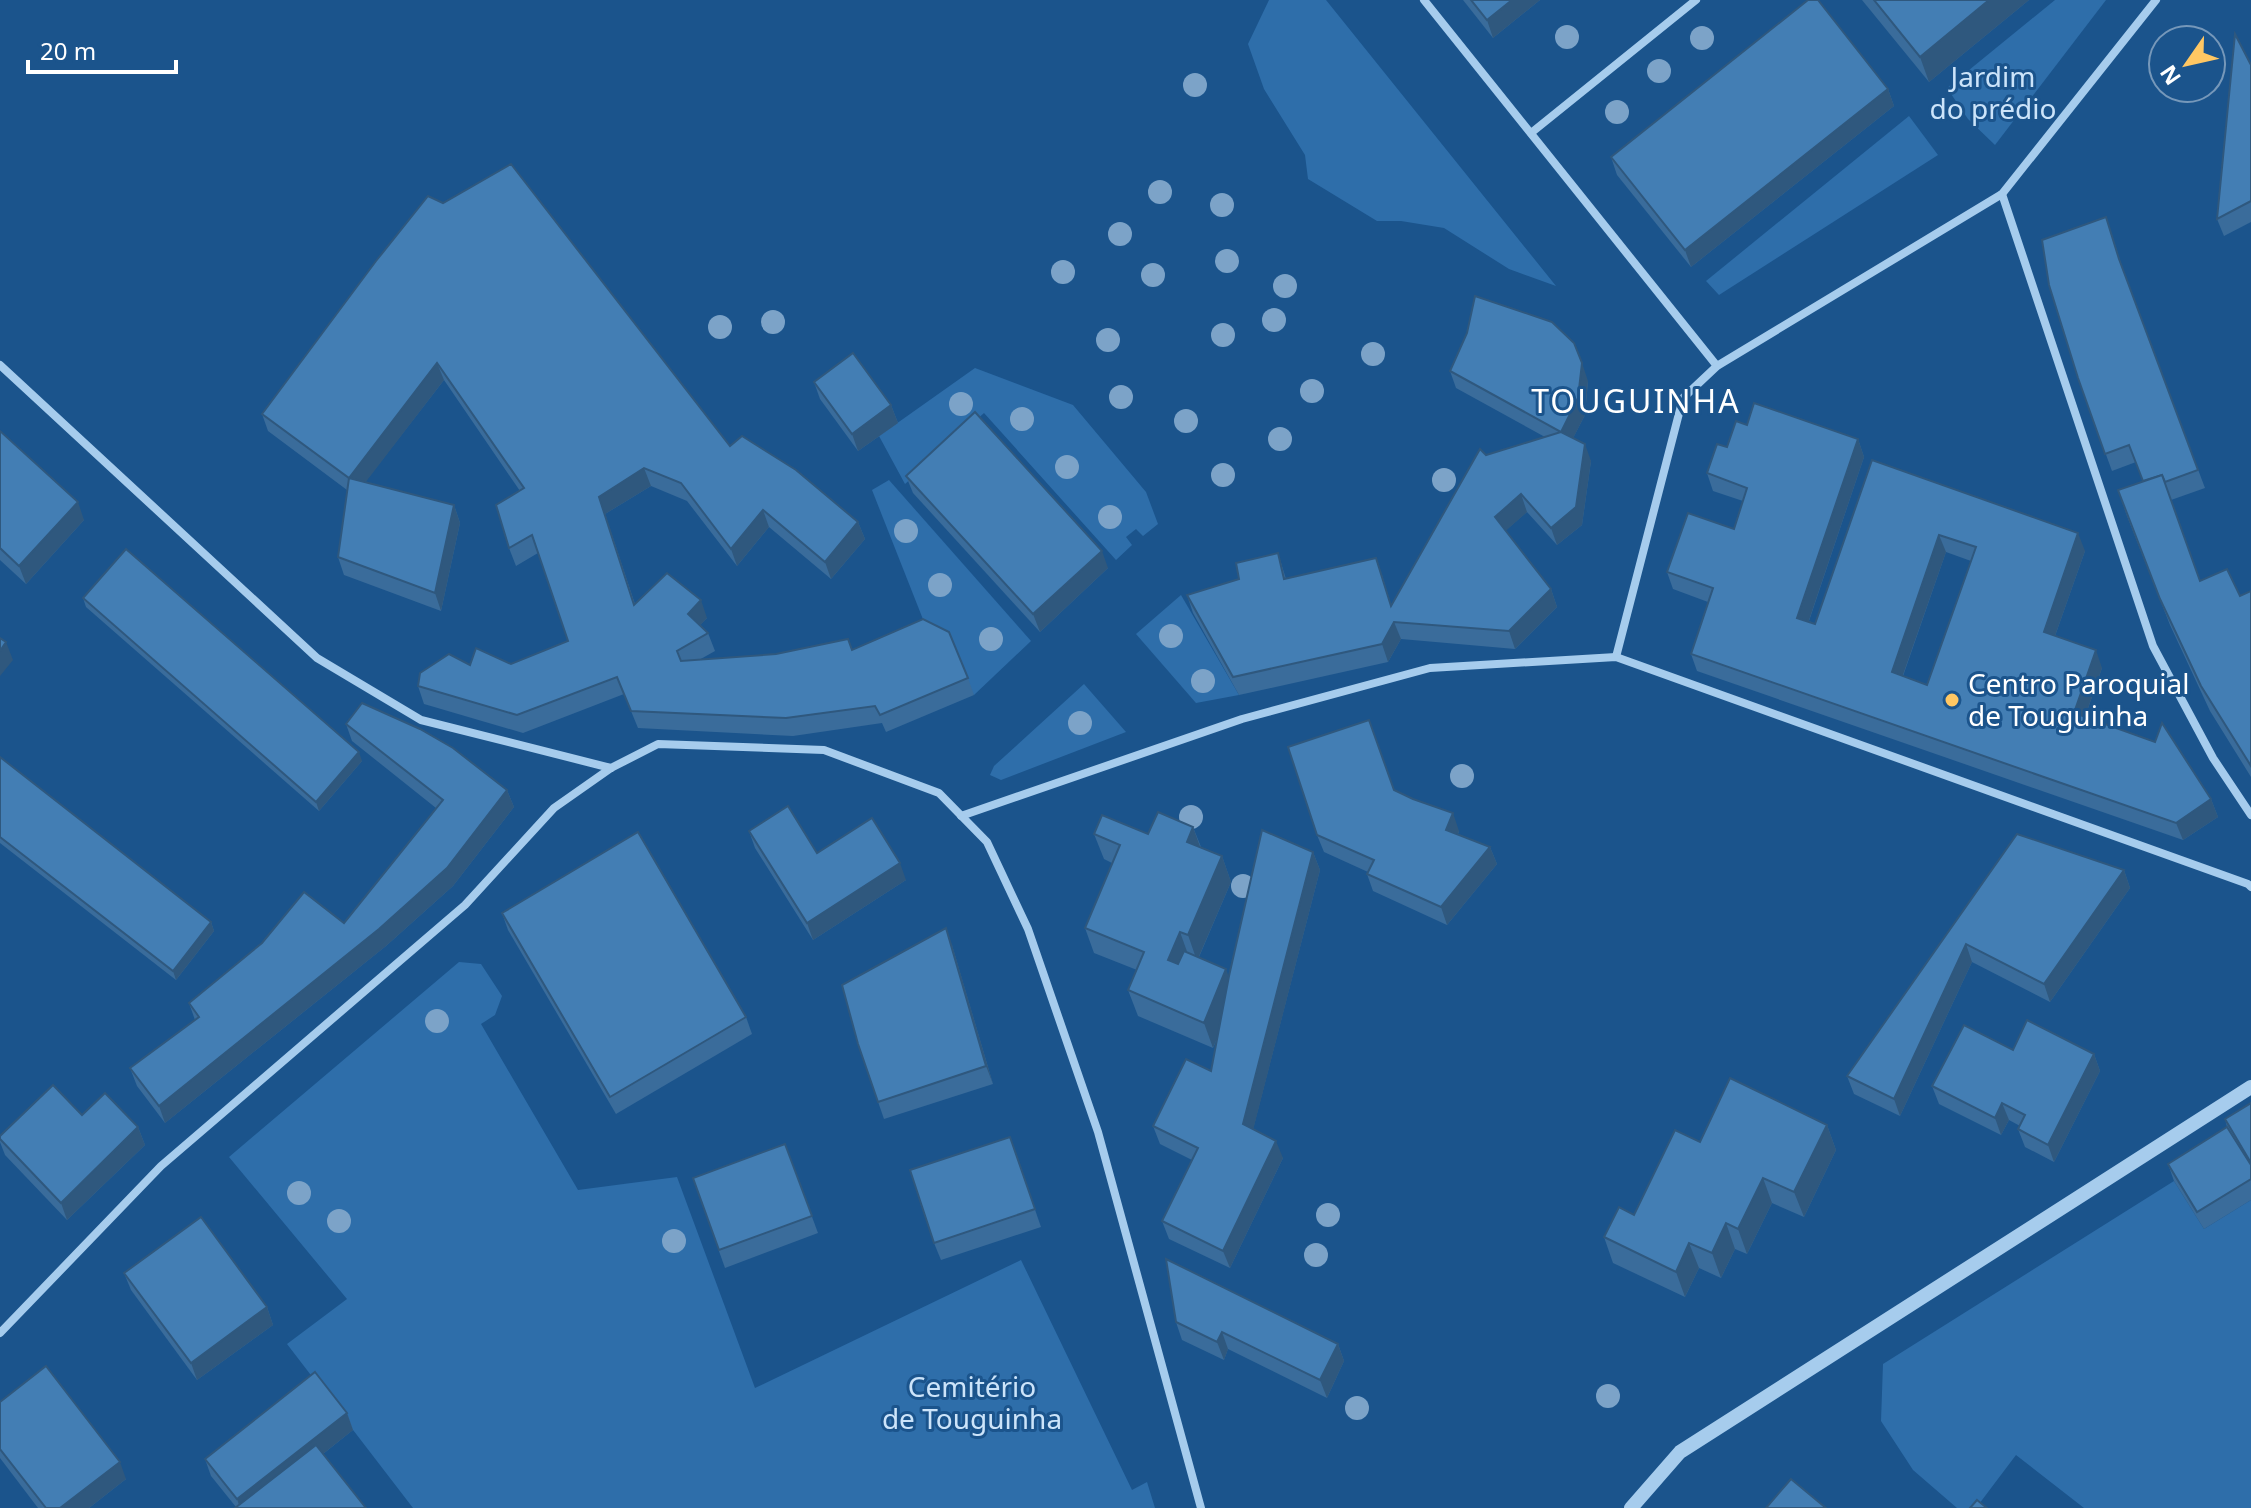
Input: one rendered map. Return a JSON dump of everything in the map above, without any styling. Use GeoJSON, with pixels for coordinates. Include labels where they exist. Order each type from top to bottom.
{"type":"FeatureCollection","features":[{"type":"Feature","properties":{"kind":"street"},"geometry":{"type":"LineString","coordinates":[[1424,0],[1717,366]]}},
{"type":"Feature","properties":{"kind":"street"},"geometry":{"type":"LineString","coordinates":[[1531,133],[1696,0]]}},
{"type":"Feature","properties":{"kind":"street"},"geometry":{"type":"LineString","coordinates":[[1616,657],[1683,398],[1717,366],[2002,194],[2156,0]]}},
{"type":"Feature","properties":{"kind":"street"},"geometry":{"type":"LineString","coordinates":[[2002,194],[2153,646],[2213,758],[2251,815]]}},
{"type":"Feature","properties":{"kind":"street"},"geometry":{"type":"LineString","coordinates":[[0,365],[317,658],[421,720],[611,768]]}},
{"type":"Feature","properties":{"kind":"street"},"geometry":{"type":"LineString","coordinates":[[961,816],[1242,719],[1430,668],[1616,657],[2251,887]]}},
{"type":"Feature","properties":{"kind":"street"},"geometry":{"type":"LineString","coordinates":[[0,1333],[161,1166],[465,905],[554,808],[611,768],[658,744],[824,750],[939,793],[987,842],[1028,929],[1098,1132],[1201,1508]]}},
{"type":"Feature","properties":{"kind":"street"},"geometry":{"type":"LineString","coordinates":[[1631,1508],[1680,1452],[2251,1087]]}},
{"type":"Feature","properties":{"kind":"green space"},"geometry":{"type":"Polygon","coordinates":[[[1269,0],[1326,0],[1556,286],[1509,269],[1444,228],[1401,221],[1377,221],[1308,179],[1305,155],[1264,89],[1248,44],[1269,0]]]}},
{"type":"Feature","properties":{"kind":"green space","name":"Jardim do prédio"},"geometry":{"type":"Polygon","coordinates":[[[2055,0],[2106,0],[1995,145],[1968,119],[1947,88],[2055,0]]]}},
{"type":"Feature","properties":{"kind":"green space"},"geometry":{"type":"Polygon","coordinates":[[[1909,116],[1938,155],[1719,295],[1706,281],[1909,116]]]}},
{"type":"Feature","properties":{"kind":"green space"},"geometry":{"type":"Polygon","coordinates":[[[975,368],[1073,405],[1146,492],[1158,524],[1143,536],[1136,529],[1126,537],[1132,545],[1116,560],[984,413],[905,484],[879,436],[975,368]]]}},
{"type":"Feature","properties":{"kind":"green space"},"geometry":{"type":"Polygon","coordinates":[[[889,480],[1031,641],[974,695],[930,637],[872,490],[889,480]]]}},
{"type":"Feature","properties":{"kind":"green space"},"geometry":{"type":"Polygon","coordinates":[[[1181,595],[1239,695],[1196,703],[1136,634],[1181,595]]]}},
{"type":"Feature","properties":{"kind":"green space"},"geometry":{"type":"Polygon","coordinates":[[[1084,684],[1126,732],[1001,780],[990,775],[994,766],[1084,684]]]}},
{"type":"Feature","properties":{"kind":"green space","name":"Cemitério de Touguinha"},"geometry":{"type":"Polygon","coordinates":[[[459,962],[481,964],[502,996],[495,1015],[481,1024],[578,1190],[677,1177],[755,1388],[1021,1260],[1132,1490],[1147,1482],[1155,1508],[413,1508],[287,1344],[347,1299],[229,1157],[459,962]]]}},
{"type":"Feature","properties":{"kind":"green space"},"geometry":{"type":"Polygon","coordinates":[[[2174,1181],[2204,1229],[2251,1200],[2251,1508],[2084,1508],[2016,1455],[1976,1508],[1957,1508],[1913,1470],[1881,1421],[1883,1364],[2174,1181]]]}},
{"type":"Feature","properties":{"kind":"building"},"geometry":{"type":"Polygon","coordinates":[[[1471,0],[1512,0],[1487,20],[1471,0]]]}},
{"type":"Feature","properties":{"kind":"building"},"geometry":{"type":"Polygon","coordinates":[[[1808,0],[1818,0],[1888,89],[1685,250],[1611,157],[1808,0]]]}},
{"type":"Feature","properties":{"kind":"building"},"geometry":{"type":"Polygon","coordinates":[[[1874,0],[1989,0],[1920,57],[1874,0]]]}},
{"type":"Feature","properties":{"kind":"building"},"geometry":{"type":"Polygon","coordinates":[[[2235,34],[2251,65],[2251,201],[2217,219],[2235,34]]]}},
{"type":"Feature","properties":{"kind":"building"},"geometry":{"type":"Polygon","coordinates":[[[511,164],[730,446],[742,436],[796,470],[858,522],[825,562],[763,510],[731,549],[681,483],[644,468],[599,497],[634,605],[667,573],[701,600],[688,614],[708,633],[677,651],[681,661],[776,654],[848,639],[852,650],[923,619],[949,632],[968,678],[880,715],[875,706],[786,718],[631,711],[617,677],[517,715],[418,686],[420,673],[449,654],[470,665],[476,648],[511,664],[568,641],[532,535],[509,548],[496,505],[524,488],[437,363],[349,478],[262,414],[428,196],[443,203],[511,164]]]}},
{"type":"Feature","properties":{"kind":"building"},"geometry":{"type":"Polygon","coordinates":[[[2106,217],[2198,470],[2165,482],[2162,475],[2143,481],[2129,445],[2105,454],[2049,285],[2042,240],[2106,217]]]}},
{"type":"Feature","properties":{"kind":"building"},"geometry":{"type":"Polygon","coordinates":[[[1475,296],[1552,322],[1574,343],[1582,363],[1578,398],[1561,432],[1450,371],[1467,333],[1475,296]]]}},
{"type":"Feature","properties":{"kind":"building"},"geometry":{"type":"Polygon","coordinates":[[[853,353],[891,405],[852,434],[814,382],[853,353]]]}},
{"type":"Feature","properties":{"kind":"building"},"geometry":{"type":"Polygon","coordinates":[[[1754,403],[1858,439],[1797,618],[1815,624],[1872,460],[2078,533],[2044,632],[2096,650],[2074,713],[2155,742],[2162,723],[2211,799],[2176,823],[1691,654],[1713,588],[1667,572],[1688,513],[1734,529],[1747,488],[1707,473],[1717,444],[1727,447],[1736,421],[1747,425],[1754,403]],[[1939,535],[1892,672],[1927,685],[1976,547],[1939,535]]]}},
{"type":"Feature","properties":{"kind":"building"},"geometry":{"type":"Polygon","coordinates":[[[975,412],[1102,551],[1033,614],[906,476],[975,412]]]}},
{"type":"Feature","properties":{"kind":"building"},"geometry":{"type":"Polygon","coordinates":[[[0,431],[78,502],[19,566],[0,548],[0,431]]]}},
{"type":"Feature","properties":{"kind":"building"},"geometry":{"type":"Polygon","coordinates":[[[1561,432],[1585,444],[1576,507],[1551,528],[1521,494],[1495,517],[1551,589],[1509,631],[1394,622],[1382,644],[1233,677],[1187,595],[1239,579],[1236,563],[1278,553],[1284,579],[1376,558],[1391,606],[1480,449],[1486,455],[1561,432]]]}},
{"type":"Feature","properties":{"kind":"building"},"geometry":{"type":"Polygon","coordinates":[[[2162,475],[2200,581],[2227,569],[2240,596],[2251,591],[2251,766],[2201,686],[2160,599],[2118,490],[2162,475]]]}},
{"type":"Feature","properties":{"kind":"building"},"geometry":{"type":"Polygon","coordinates":[[[349,478],[454,505],[435,593],[338,557],[349,478]]]}},
{"type":"Feature","properties":{"kind":"building"},"geometry":{"type":"Polygon","coordinates":[[[126,549],[359,752],[316,802],[83,598],[126,549]]]}},
{"type":"Feature","properties":{"kind":"building"},"geometry":{"type":"Polygon","coordinates":[[[362,703],[420,729],[453,748],[507,790],[447,868],[379,929],[159,1106],[130,1068],[199,1017],[189,1003],[262,943],[304,892],[344,923],[443,800],[346,724],[362,703]]]}},
{"type":"Feature","properties":{"kind":"building"},"geometry":{"type":"Polygon","coordinates":[[[1369,720],[1394,790],[1453,813],[1446,830],[1490,847],[1441,907],[1367,874],[1374,860],[1317,835],[1288,747],[1369,720]]]}},
{"type":"Feature","properties":{"kind":"building"},"geometry":{"type":"Polygon","coordinates":[[[0,757],[211,922],[173,971],[0,837],[0,757]]]}},
{"type":"Feature","properties":{"kind":"building"},"geometry":{"type":"Polygon","coordinates":[[[788,806],[817,853],[872,818],[900,863],[807,923],[749,831],[788,806]]]}},
{"type":"Feature","properties":{"kind":"building"},"geometry":{"type":"Polygon","coordinates":[[[1158,812],[1193,827],[1187,842],[1222,856],[1188,935],[1180,932],[1168,960],[1178,964],[1184,951],[1226,969],[1204,1023],[1128,990],[1144,952],[1085,928],[1120,845],[1094,834],[1102,815],[1148,834],[1158,812]]]}},
{"type":"Feature","properties":{"kind":"building"},"geometry":{"type":"Polygon","coordinates":[[[1262,830],[1313,852],[1243,1124],[1276,1141],[1223,1251],[1162,1221],[1198,1148],[1153,1126],[1186,1059],[1211,1071],[1262,830]]]}},
{"type":"Feature","properties":{"kind":"building"},"geometry":{"type":"Polygon","coordinates":[[[638,832],[746,1017],[610,1097],[502,913],[638,832]]]}},
{"type":"Feature","properties":{"kind":"building"},"geometry":{"type":"Polygon","coordinates":[[[2017,834],[2124,870],[2044,984],[1966,944],[1894,1099],[1847,1076],[2017,834]]]}},
{"type":"Feature","properties":{"kind":"building"},"geometry":{"type":"Polygon","coordinates":[[[946,928],[986,1066],[878,1102],[842,985],[946,928]]]}},
{"type":"Feature","properties":{"kind":"building"},"geometry":{"type":"Polygon","coordinates":[[[2027,1020],[2094,1054],[2048,1145],[2018,1129],[2025,1115],[2002,1103],[1995,1118],[1932,1086],[1964,1025],[2013,1050],[2027,1020]]]}},
{"type":"Feature","properties":{"kind":"building"},"geometry":{"type":"Polygon","coordinates":[[[1730,1078],[1827,1125],[1794,1192],[1763,1178],[1738,1229],[1726,1223],[1712,1253],[1689,1243],[1676,1272],[1604,1237],[1619,1207],[1634,1215],[1675,1130],[1700,1142],[1730,1078]]]}},
{"type":"Feature","properties":{"kind":"building"},"geometry":{"type":"Polygon","coordinates":[[[53,1085],[82,1115],[105,1093],[138,1127],[61,1203],[0,1139],[53,1085]]]}},
{"type":"Feature","properties":{"kind":"building"},"geometry":{"type":"Polygon","coordinates":[[[2251,1103],[2251,1163],[2225,1119],[2251,1103]]]}},
{"type":"Feature","properties":{"kind":"building"},"geometry":{"type":"Polygon","coordinates":[[[2227,1127],[2251,1165],[2251,1179],[2197,1212],[2168,1164],[2227,1127]]]}},
{"type":"Feature","properties":{"kind":"building"},"geometry":{"type":"Polygon","coordinates":[[[1010,1137],[1035,1209],[934,1243],[910,1170],[1010,1137]]]}},
{"type":"Feature","properties":{"kind":"building"},"geometry":{"type":"Polygon","coordinates":[[[785,1144],[812,1216],[719,1250],[693,1178],[785,1144]]]}},
{"type":"Feature","properties":{"kind":"building"},"geometry":{"type":"Polygon","coordinates":[[[201,1217],[267,1307],[191,1363],[124,1273],[201,1217]]]}},
{"type":"Feature","properties":{"kind":"building"},"geometry":{"type":"Polygon","coordinates":[[[1166,1259],[1338,1344],[1320,1380],[1222,1332],[1217,1342],[1176,1322],[1166,1259]]]}},
{"type":"Feature","properties":{"kind":"building"},"geometry":{"type":"Polygon","coordinates":[[[46,1366],[120,1462],[60,1508],[46,1508],[0,1449],[0,1402],[46,1366]]]}},
{"type":"Feature","properties":{"kind":"building"},"geometry":{"type":"Polygon","coordinates":[[[315,1372],[347,1413],[237,1499],[205,1459],[315,1372]]]}},
{"type":"Feature","properties":{"kind":"building"},"geometry":{"type":"Polygon","coordinates":[[[316,1445],[366,1508],[235,1508],[316,1445]]]}},
{"type":"Feature","properties":{"kind":"building"},"geometry":{"type":"Polygon","coordinates":[[[1791,1479],[1826,1508],[1766,1508],[1791,1479]]]}},
{"type":"Feature","properties":{"kind":"building"},"geometry":{"type":"Polygon","coordinates":[[[1977,1500],[1987,1508],[1970,1508],[1977,1500]]]}},
{"type":"Feature","properties":{"kind":"place","name":"Centro Paroquial de Touguinha"},"geometry":{"type":"Point","coordinates":[1952,700]}},
{"type":"Feature","properties":{"kind":"district","name":"TOUGUINHA"},"geometry":{"type":"Point","coordinates":[1636,402]}}]}
